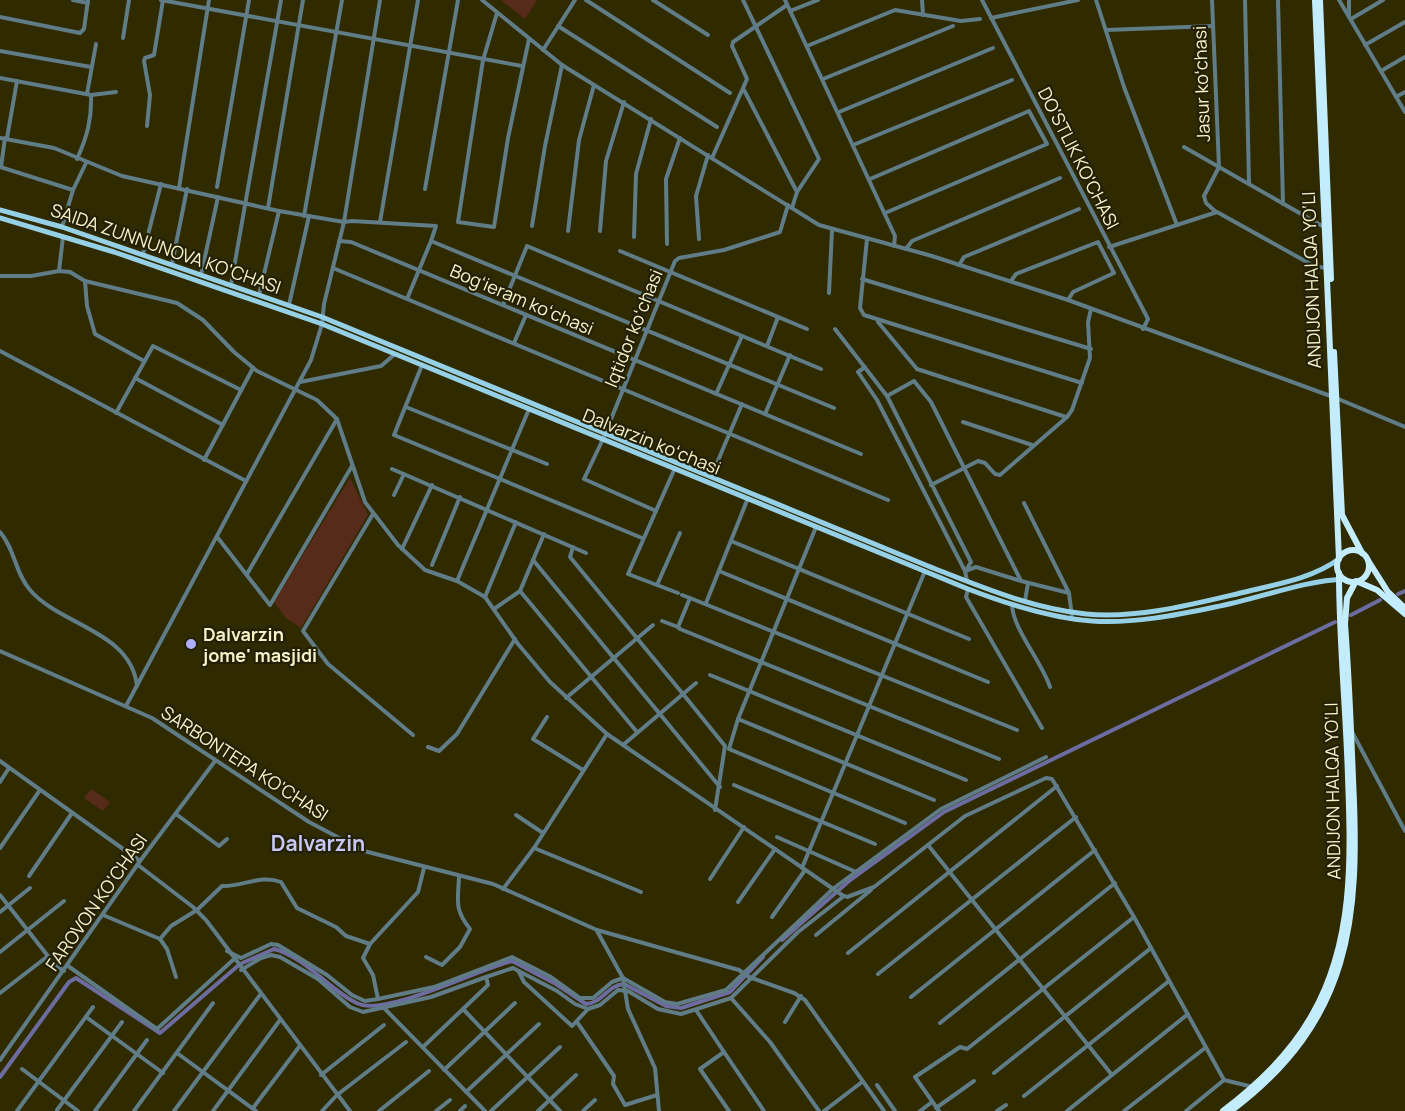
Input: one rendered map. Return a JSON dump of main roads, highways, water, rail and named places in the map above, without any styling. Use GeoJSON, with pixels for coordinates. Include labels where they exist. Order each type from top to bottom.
{"type":"FeatureCollection","features":[{"type":"Feature","properties":{"kind":"highway","name":"ANDIJON HALQA YO‘LI"},"geometry":{"type":"LineString","coordinates":[[1315,0],[1333,398],[1342,515],[1362,553]]}},
{"type":"Feature","properties":{"kind":"highway","name":"ANDIJON HALQA YO‘LI"},"geometry":{"type":"LineString","coordinates":[[1320,0],[1339,559]]}},
{"type":"Feature","properties":{"kind":"highway"},"geometry":{"type":"LineString","coordinates":[[1405,608],[1388,592],[1362,553],[1347,551],[1339,559],[1341,577],[1372,587],[1405,614]]}},
{"type":"Feature","properties":{"kind":"highway"},"geometry":{"type":"LineString","coordinates":[[1356,581],[1368,571],[1367,559]]}},
{"type":"Feature","properties":{"kind":"highway","name":"ANDIJON HALQA YO‘LI"},"geometry":{"type":"LineString","coordinates":[[1231,1111],[1262,1086],[1296,1049],[1317,1018],[1336,974],[1355,891],[1357,835],[1341,577]]}},
{"type":"Feature","properties":{"kind":"highway","name":"ANDIJON HALQA YO‘LI"},"geometry":{"type":"LineString","coordinates":[[1223,1111],[1253,1087],[1291,1046],[1312,1015],[1340,943],[1351,872],[1350,730],[1345,624],[1349,595],[1356,581]]}},
{"type":"Feature","properties":{"kind":"highway"},"geometry":{"type":"LineString","coordinates":[[1349,595],[1360,587],[1372,587]]}},
{"type":"Feature","properties":{"kind":"main road","name":"SAIDA ZUNNUNOVA KO'CHASI"},"geometry":{"type":"LineString","coordinates":[[0,210],[62,227],[322,317]]}},
{"type":"Feature","properties":{"kind":"main road","name":"SAIDA ZUNNUNOVA KO'CHASI"},"geometry":{"type":"LineString","coordinates":[[0,218],[64,236],[322,324]]}},
{"type":"Feature","properties":{"kind":"main road","name":"Dalvarzin koʻchasi"},"geometry":{"type":"LineString","coordinates":[[322,317],[563,418],[675,468],[967,581],[999,597]]}},
{"type":"Feature","properties":{"kind":"main road","name":"Dalvarzin koʻchasi"},"geometry":{"type":"LineString","coordinates":[[322,324],[530,408],[563,418]]}},
{"type":"Feature","properties":{"kind":"main road","name":"Dalvarzin koʻchasi"},"geometry":{"type":"LineString","coordinates":[[604,436],[711,477],[817,526],[968,589],[999,597]]}},
{"type":"Feature","properties":{"kind":"main road"},"geometry":{"type":"LineString","coordinates":[[999,597],[1012,604],[1072,614],[1141,611],[1223,597],[1313,574],[1339,559]]}},
{"type":"Feature","properties":{"kind":"main road"},"geometry":{"type":"LineString","coordinates":[[999,597],[1025,601],[1091,621],[1114,622],[1216,607],[1317,580],[1341,577]]}},
{"type":"Feature","properties":{"kind":"main road"},"geometry":{"type":"LineString","coordinates":[[1091,614],[1091,621]]}},
{"type":"Feature","properties":{"kind":"waterway"},"geometry":{"type":"LineString","coordinates":[[1398,594],[1405,591]]}},
{"type":"Feature","properties":{"kind":"waterway"},"geometry":{"type":"LineString","coordinates":[[1351,615],[1380,600]]}},
{"type":"Feature","properties":{"kind":"waterway"},"geometry":{"type":"LineString","coordinates":[[782,940],[849,881],[944,812],[1335,622]]}},
{"type":"Feature","properties":{"kind":"waterway"},"geometry":{"type":"LineString","coordinates":[[0,1077],[69,982],[76,978],[160,1033],[240,964],[274,949],[297,959],[349,999],[359,1004],[372,1006],[412,998],[512,961],[556,984],[586,1004],[596,1001],[614,987],[624,984],[666,1006],[681,1008],[730,992],[763,957]]}},
{"type":"Feature","properties":{"kind":"place","name":"Dalvarzin jome' masjidi"},"geometry":{"type":"Point","coordinates":[191,644]}},
{"type":"Feature","properties":{"kind":"district","name":"Dalvarzin"},"geometry":{"type":"Point","coordinates":[318,843]}}]}
